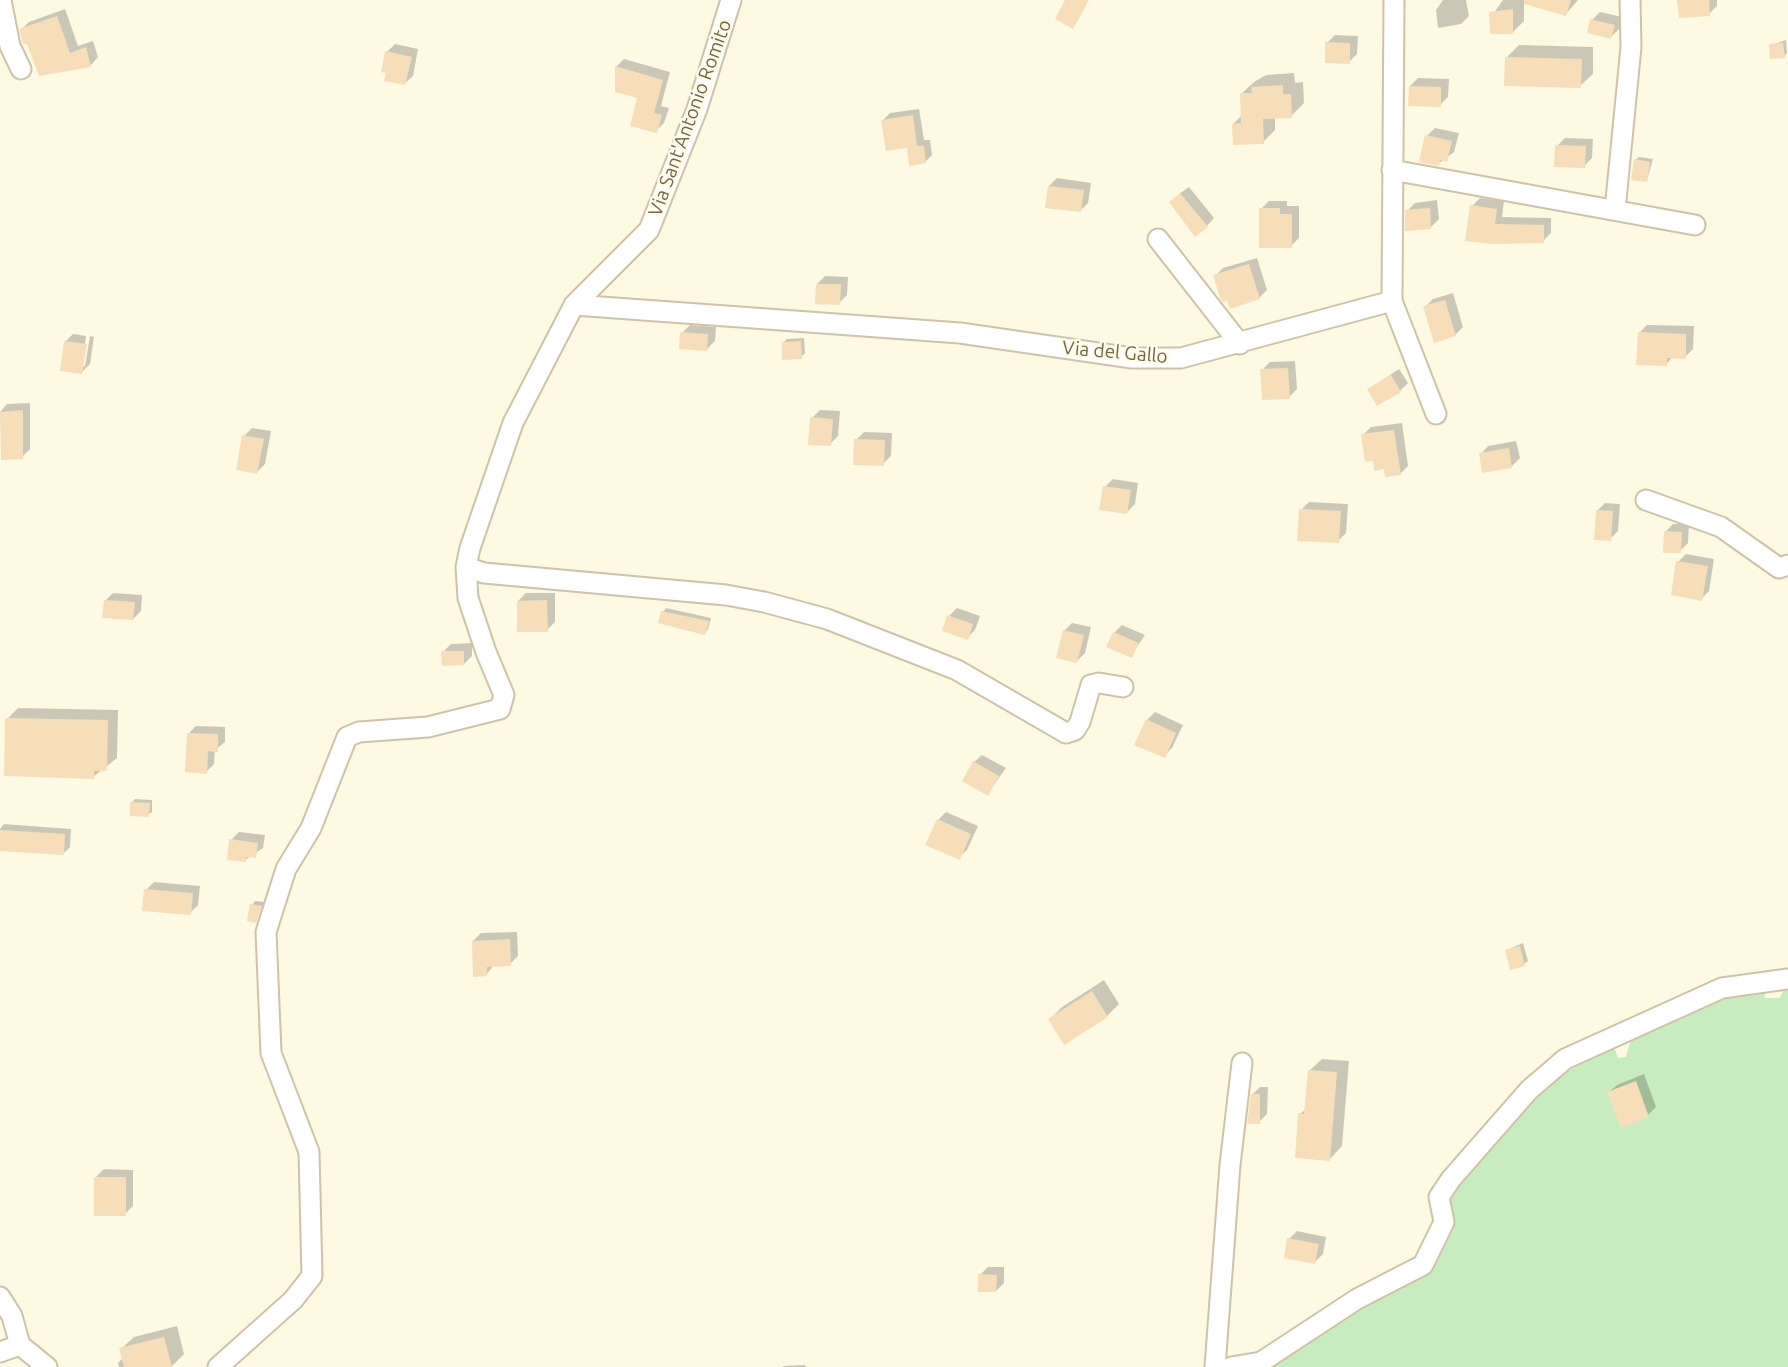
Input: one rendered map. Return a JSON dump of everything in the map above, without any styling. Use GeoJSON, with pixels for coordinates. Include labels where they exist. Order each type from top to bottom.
{"type":"FeatureCollection","features":[{"type":"Feature","properties":{"kind":"street"},"geometry":{"type":"LineString","coordinates":[[1,0],[10,46],[21,69]]}},
{"type":"Feature","properties":{"kind":"street","name":"Via Sant'Antonio Romito"},"geometry":{"type":"LineString","coordinates":[[218,1367],[293,1300],[312,1276],[309,1152],[271,1052],[266,932],[286,869],[311,828],[347,737],[359,732],[428,727],[500,709],[504,695],[468,597],[466,567],[513,423],[574,305],[649,230],[697,109],[731,0]]}},
{"type":"Feature","properties":{"kind":"street"},"geometry":{"type":"LineString","coordinates":[[1394,0],[1392,301],[1436,414]]}},
{"type":"Feature","properties":{"kind":"street"},"geometry":{"type":"LineString","coordinates":[[1615,210],[1631,47],[1630,0]]}},
{"type":"Feature","properties":{"kind":"street"},"geometry":{"type":"LineString","coordinates":[[1392,170],[1695,225]]}},
{"type":"Feature","properties":{"kind":"street"},"geometry":{"type":"LineString","coordinates":[[1158,239],[1240,344]]}},
{"type":"Feature","properties":{"kind":"street","name":"Via del Gallo"},"geometry":{"type":"LineString","coordinates":[[574,305],[960,333],[1132,358],[1181,358],[1392,301]]}},
{"type":"Feature","properties":{"kind":"street"},"geometry":{"type":"LineString","coordinates":[[1646,500],[1721,527],[1779,568],[1788,565]]}},
{"type":"Feature","properties":{"kind":"street"},"geometry":{"type":"LineString","coordinates":[[466,567],[484,572],[726,596],[764,602],[827,619],[957,670],[1066,733],[1075,730],[1080,722],[1091,685],[1098,683],[1123,687]]}},
{"type":"Feature","properties":{"kind":"street"},"geometry":{"type":"LineString","coordinates":[[1230,1367],[1261,1362],[1357,1299],[1423,1265],[1444,1222],[1439,1197],[1451,1179],[1529,1090],[1565,1059],[1722,988],[1788,979]]}},
{"type":"Feature","properties":{"kind":"street"},"geometry":{"type":"LineString","coordinates":[[1215,1367],[1230,1165],[1242,1063]]}},
{"type":"Feature","properties":{"kind":"street"},"geometry":{"type":"LineString","coordinates":[[0,1297],[12,1316],[20,1345],[47,1367]]}},
{"type":"Feature","properties":{"kind":"street"},"geometry":{"type":"LineString","coordinates":[[0,1352],[20,1345]]}},
{"type":"Feature","properties":{"kind":"green space"},"geometry":{"type":"Polygon","coordinates":[[[1788,988],[1788,1367],[1264,1367],[1301,1342],[1336,1326],[1373,1296],[1428,1273],[1448,1196],[1542,1087],[1613,1044],[1618,1058],[1626,1057],[1631,1039],[1723,994],[1764,990],[1765,998],[1780,998],[1784,989],[1788,988]]]}},
{"type":"Feature","properties":{"kind":"building"},"geometry":{"type":"Polygon","coordinates":[[[1065,0],[1089,0],[1073,29],[1055,19],[1065,0]]]}},
{"type":"Feature","properties":{"kind":"building"},"geometry":{"type":"Polygon","coordinates":[[[1524,0],[1571,0],[1566,16],[1524,4],[1524,0]]]}},
{"type":"Feature","properties":{"kind":"building"},"geometry":{"type":"Polygon","coordinates":[[[1677,0],[1709,0],[1710,16],[1679,18],[1677,0]]]}},
{"type":"Feature","properties":{"kind":"building"},"geometry":{"type":"Polygon","coordinates":[[[1513,9],[1513,34],[1490,34],[1489,12],[1513,9]]]}},
{"type":"Feature","properties":{"kind":"building"},"geometry":{"type":"Polygon","coordinates":[[[57,16],[70,53],[86,47],[91,67],[39,76],[27,44],[23,44],[19,29],[57,16]]]}},
{"type":"Feature","properties":{"kind":"building"},"geometry":{"type":"Polygon","coordinates":[[[1590,19],[1615,25],[1611,39],[1587,33],[1590,19]]]}},
{"type":"Feature","properties":{"kind":"building"},"geometry":{"type":"Polygon","coordinates":[[[1325,42],[1350,43],[1350,64],[1325,63],[1325,42]]]}},
{"type":"Feature","properties":{"kind":"building"},"geometry":{"type":"Polygon","coordinates":[[[1783,43],[1785,58],[1770,59],[1769,44],[1783,43]]]}},
{"type":"Feature","properties":{"kind":"building"},"geometry":{"type":"Polygon","coordinates":[[[385,51],[412,57],[405,85],[384,81],[386,73],[381,72],[385,51]]]}},
{"type":"Feature","properties":{"kind":"building"},"geometry":{"type":"Polygon","coordinates":[[[1505,57],[1582,59],[1581,88],[1504,86],[1505,57]]]}},
{"type":"Feature","properties":{"kind":"building"},"geometry":{"type":"Polygon","coordinates":[[[615,66],[663,80],[654,113],[662,115],[657,133],[630,126],[637,98],[615,92],[615,66]]]}},
{"type":"Feature","properties":{"kind":"building"},"geometry":{"type":"Polygon","coordinates":[[[1283,85],[1283,94],[1291,94],[1292,118],[1263,119],[1264,144],[1233,145],[1232,124],[1241,123],[1240,93],[1252,93],[1251,87],[1283,85]]]}},
{"type":"Feature","properties":{"kind":"building"},"geometry":{"type":"Polygon","coordinates":[[[1409,86],[1441,87],[1441,107],[1408,106],[1409,86]]]}},
{"type":"Feature","properties":{"kind":"building"},"geometry":{"type":"Polygon","coordinates":[[[913,115],[917,146],[924,146],[926,163],[909,166],[907,148],[886,151],[881,120],[913,115]]]}},
{"type":"Feature","properties":{"kind":"building"},"geometry":{"type":"Polygon","coordinates":[[[1425,135],[1452,141],[1447,162],[1440,160],[1439,166],[1419,162],[1425,135]]]}},
{"type":"Feature","properties":{"kind":"building"},"geometry":{"type":"Polygon","coordinates":[[[1555,145],[1586,146],[1585,168],[1554,167],[1555,145]]]}},
{"type":"Feature","properties":{"kind":"building"},"geometry":{"type":"Polygon","coordinates":[[[1634,159],[1650,162],[1647,182],[1631,180],[1634,159]]]}},
{"type":"Feature","properties":{"kind":"building"},"geometry":{"type":"Polygon","coordinates":[[[1048,186],[1084,190],[1081,212],[1045,208],[1048,186]]]}},
{"type":"Feature","properties":{"kind":"building"},"geometry":{"type":"Polygon","coordinates":[[[1180,193],[1208,227],[1195,237],[1169,202],[1180,193]]]}},
{"type":"Feature","properties":{"kind":"building"},"geometry":{"type":"Polygon","coordinates":[[[1470,205],[1497,209],[1495,224],[1544,225],[1544,243],[1492,244],[1465,241],[1470,205]]]}},
{"type":"Feature","properties":{"kind":"building"},"geometry":{"type":"Polygon","coordinates":[[[1259,208],[1280,208],[1280,214],[1292,214],[1292,248],[1259,248],[1259,208]]]}},
{"type":"Feature","properties":{"kind":"building"},"geometry":{"type":"Polygon","coordinates":[[[1430,208],[1431,229],[1405,231],[1405,210],[1430,208]]]}},
{"type":"Feature","properties":{"kind":"building"},"geometry":{"type":"Polygon","coordinates":[[[1249,264],[1260,299],[1230,309],[1227,301],[1223,302],[1220,298],[1213,275],[1249,264]]]}},
{"type":"Feature","properties":{"kind":"building"},"geometry":{"type":"Polygon","coordinates":[[[816,284],[841,284],[840,305],[815,304],[816,284]]]}},
{"type":"Feature","properties":{"kind":"building"},"geometry":{"type":"Polygon","coordinates":[[[1445,300],[1456,336],[1434,343],[1423,306],[1445,300]]]}},
{"type":"Feature","properties":{"kind":"building"},"geometry":{"type":"Polygon","coordinates":[[[680,332],[708,334],[707,351],[679,349],[680,332]]]}},
{"type":"Feature","properties":{"kind":"building"},"geometry":{"type":"Polygon","coordinates":[[[1638,332],[1686,334],[1686,359],[1667,358],[1667,366],[1636,365],[1638,332]]]}},
{"type":"Feature","properties":{"kind":"building"},"geometry":{"type":"Polygon","coordinates":[[[64,341],[87,344],[82,374],[60,371],[64,341]]]}},
{"type":"Feature","properties":{"kind":"building"},"geometry":{"type":"Polygon","coordinates":[[[801,341],[802,359],[782,360],[782,342],[801,341]]]}},
{"type":"Feature","properties":{"kind":"building"},"geometry":{"type":"Polygon","coordinates":[[[1288,368],[1290,399],[1262,400],[1260,369],[1288,368]]]}},
{"type":"Feature","properties":{"kind":"building"},"geometry":{"type":"Polygon","coordinates":[[[1391,375],[1401,392],[1377,406],[1367,389],[1391,375]]]}},
{"type":"Feature","properties":{"kind":"building"},"geometry":{"type":"Polygon","coordinates":[[[23,410],[23,459],[1,460],[0,412],[23,410]]]}},
{"type":"Feature","properties":{"kind":"building"},"geometry":{"type":"Polygon","coordinates":[[[810,417],[833,419],[831,446],[808,445],[810,417]]]}},
{"type":"Feature","properties":{"kind":"building"},"geometry":{"type":"Polygon","coordinates":[[[1394,430],[1401,475],[1385,477],[1384,469],[1374,471],[1373,461],[1365,462],[1361,434],[1394,430]]]}},
{"type":"Feature","properties":{"kind":"building"},"geometry":{"type":"Polygon","coordinates":[[[242,435],[264,439],[257,474],[236,470],[242,435]]]}},
{"type":"Feature","properties":{"kind":"building"},"geometry":{"type":"Polygon","coordinates":[[[854,439],[885,440],[884,466],[853,465],[854,439]]]}},
{"type":"Feature","properties":{"kind":"building"},"geometry":{"type":"Polygon","coordinates":[[[1509,448],[1512,468],[1482,473],[1479,453],[1509,448]]]}},
{"type":"Feature","properties":{"kind":"building"},"geometry":{"type":"Polygon","coordinates":[[[1103,486],[1131,490],[1127,514],[1099,510],[1103,486]]]}},
{"type":"Feature","properties":{"kind":"building"},"geometry":{"type":"Polygon","coordinates":[[[1299,509],[1341,511],[1339,543],[1297,541],[1299,509]]]}},
{"type":"Feature","properties":{"kind":"building"},"geometry":{"type":"Polygon","coordinates":[[[1596,510],[1613,511],[1611,541],[1594,540],[1596,510]]]}},
{"type":"Feature","properties":{"kind":"building"},"geometry":{"type":"Polygon","coordinates":[[[1664,531],[1682,532],[1681,553],[1663,553],[1664,531]]]}},
{"type":"Feature","properties":{"kind":"building"},"geometry":{"type":"Polygon","coordinates":[[[1676,561],[1708,566],[1702,601],[1671,595],[1676,561]]]}},
{"type":"Feature","properties":{"kind":"building"},"geometry":{"type":"Polygon","coordinates":[[[104,600],[135,602],[133,620],[102,618],[104,600]]]}},
{"type":"Feature","properties":{"kind":"building"},"geometry":{"type":"Polygon","coordinates":[[[547,600],[548,632],[517,632],[517,601],[547,600]]]}},
{"type":"Feature","properties":{"kind":"building"},"geometry":{"type":"Polygon","coordinates":[[[661,611],[709,621],[705,635],[658,623],[661,611]]]}},
{"type":"Feature","properties":{"kind":"building"},"geometry":{"type":"Polygon","coordinates":[[[947,615],[973,624],[968,640],[942,631],[947,615]]]}},
{"type":"Feature","properties":{"kind":"building"},"geometry":{"type":"Polygon","coordinates":[[[1063,630],[1084,635],[1077,663],[1056,658],[1063,630]]]}},
{"type":"Feature","properties":{"kind":"building"},"geometry":{"type":"Polygon","coordinates":[[[1113,632],[1139,643],[1132,658],[1106,647],[1113,632]]]}},
{"type":"Feature","properties":{"kind":"building"},"geometry":{"type":"Polygon","coordinates":[[[441,651],[464,651],[464,665],[442,666],[441,651]]]}},
{"type":"Feature","properties":{"kind":"building"},"geometry":{"type":"Polygon","coordinates":[[[5,718],[108,720],[107,771],[94,771],[94,779],[4,776],[5,718]]]}},
{"type":"Feature","properties":{"kind":"building"},"geometry":{"type":"Polygon","coordinates":[[[1146,719],[1176,733],[1165,758],[1134,745],[1146,719]]]}},
{"type":"Feature","properties":{"kind":"building"},"geometry":{"type":"Polygon","coordinates":[[[187,733],[218,734],[218,752],[208,751],[207,774],[185,772],[187,733]]]}},
{"type":"Feature","properties":{"kind":"building"},"geometry":{"type":"Polygon","coordinates":[[[973,761],[999,776],[988,796],[962,781],[973,761]]]}},
{"type":"Feature","properties":{"kind":"building"},"geometry":{"type":"Polygon","coordinates":[[[130,802],[150,803],[149,817],[130,816],[130,802]]]}},
{"type":"Feature","properties":{"kind":"building"},"geometry":{"type":"Polygon","coordinates":[[[937,819],[971,834],[960,860],[925,845],[937,819]]]}},
{"type":"Feature","properties":{"kind":"building"},"geometry":{"type":"Polygon","coordinates":[[[0,830],[65,834],[64,855],[0,851],[0,830]]]}},
{"type":"Feature","properties":{"kind":"building"},"geometry":{"type":"Polygon","coordinates":[[[229,839],[258,843],[256,858],[246,857],[246,862],[227,860],[229,839]]]}},
{"type":"Feature","properties":{"kind":"building"},"geometry":{"type":"Polygon","coordinates":[[[144,889],[193,893],[191,915],[142,911],[144,889]]]}},
{"type":"Feature","properties":{"kind":"building"},"geometry":{"type":"Polygon","coordinates":[[[250,904],[262,906],[256,923],[247,921],[250,904]]]}},
{"type":"Feature","properties":{"kind":"building"},"geometry":{"type":"Polygon","coordinates":[[[510,939],[511,966],[487,967],[487,976],[473,977],[472,941],[510,939]]]}},
{"type":"Feature","properties":{"kind":"building"},"geometry":{"type":"Polygon","coordinates":[[[1520,946],[1525,966],[1510,970],[1505,950],[1520,946]]]}},
{"type":"Feature","properties":{"kind":"building"},"geometry":{"type":"Polygon","coordinates":[[[1092,991],[1108,1017],[1064,1045],[1048,1019],[1092,991]]]}},
{"type":"Feature","properties":{"kind":"building"},"geometry":{"type":"Polygon","coordinates":[[[1308,1070],[1337,1072],[1330,1161],[1295,1158],[1298,1113],[1304,1114],[1308,1070]]]}},
{"type":"Feature","properties":{"kind":"building"},"geometry":{"type":"Polygon","coordinates":[[[1636,1081],[1649,1117],[1621,1128],[1607,1092],[1636,1081]]]}},
{"type":"Feature","properties":{"kind":"building"},"geometry":{"type":"Polygon","coordinates":[[[1251,1094],[1260,1094],[1260,1124],[1247,1124],[1251,1094]]]}},
{"type":"Feature","properties":{"kind":"building"},"geometry":{"type":"Polygon","coordinates":[[[94,1177],[126,1177],[126,1216],[94,1216],[94,1177]]]}},
{"type":"Feature","properties":{"kind":"building"},"geometry":{"type":"Polygon","coordinates":[[[1287,1238],[1319,1244],[1315,1264],[1284,1258],[1287,1238]]]}},
{"type":"Feature","properties":{"kind":"building"},"geometry":{"type":"Polygon","coordinates":[[[978,1274],[997,1275],[996,1292],[978,1292],[978,1274]]]}},
{"type":"Feature","properties":{"kind":"building"},"geometry":{"type":"Polygon","coordinates":[[[164,1337],[172,1367],[124,1367],[119,1348],[164,1337]]]}}]}
